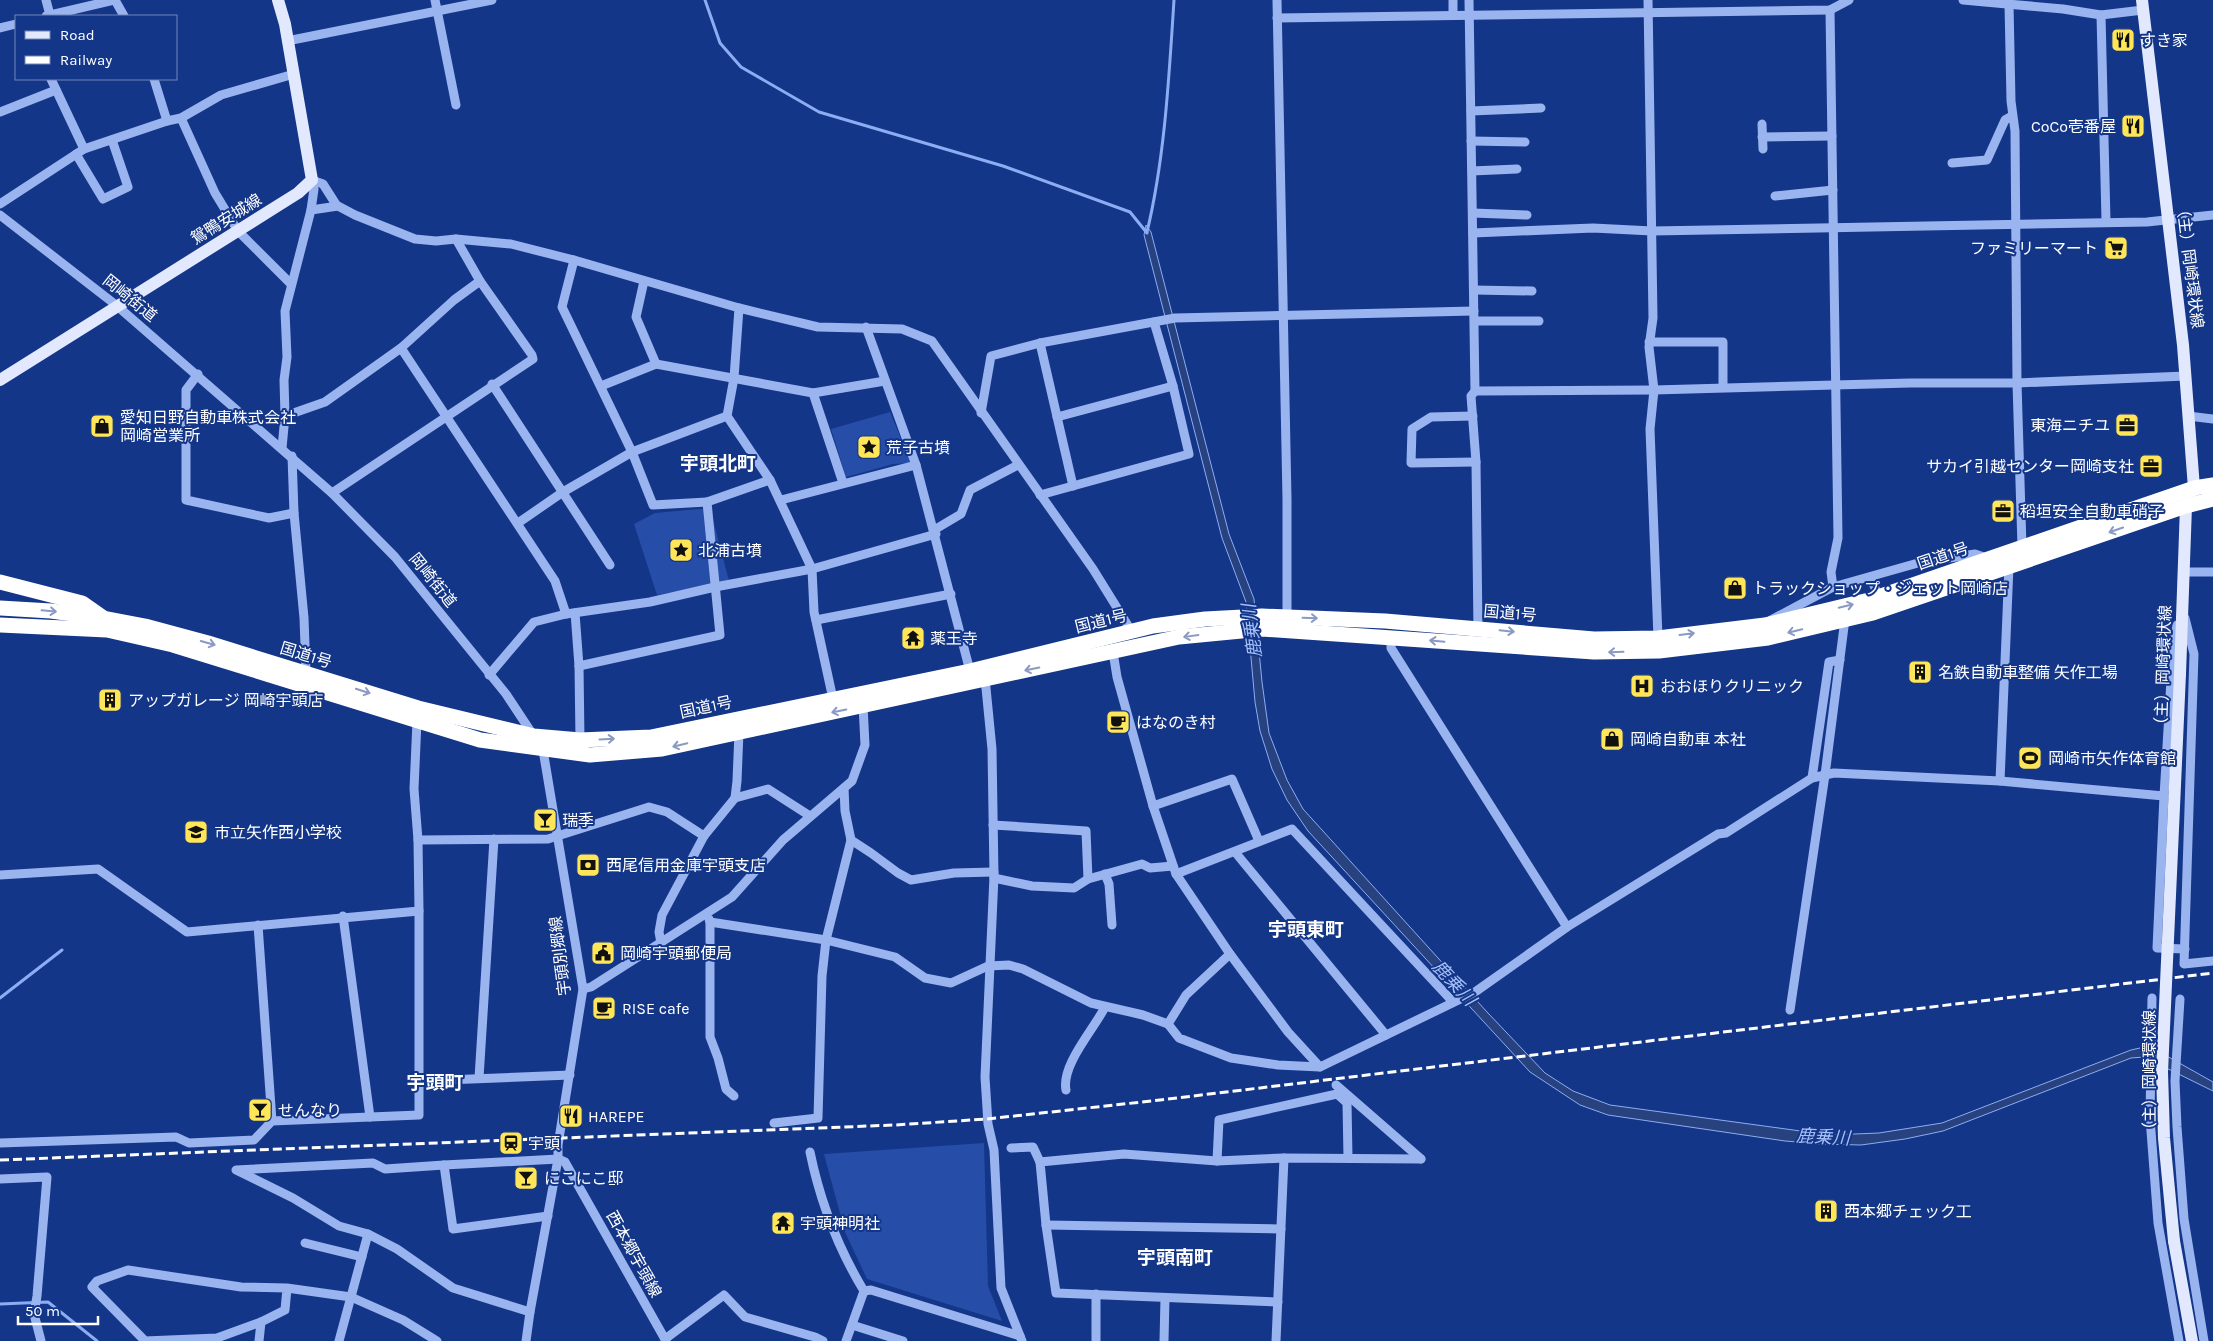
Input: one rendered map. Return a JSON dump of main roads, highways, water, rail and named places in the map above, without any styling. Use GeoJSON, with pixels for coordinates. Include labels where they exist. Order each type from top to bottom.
{"type":"FeatureCollection","features":[{"type":"Feature","properties":{"kind":"highway","name":"国道1号"},"geometry":{"type":"LineString","coordinates":[[0,608],[51,611],[103,618],[154,628],[418,708],[534,736],[580,740],[650,737],[970,671],[1176,622],[1287,624],[1385,621],[1594,639],[1658,638],[1765,625],[1879,597],[2194,488],[2213,485]]}},
{"type":"Feature","properties":{"kind":"highway","name":"国道1号"},"geometry":{"type":"LineString","coordinates":[[1287,624],[1391,638],[1594,652],[1659,651],[1768,638],[1873,613],[2186,506],[2213,499]]}},
{"type":"Feature","properties":{"kind":"highway"},"geometry":{"type":"LineString","coordinates":[[0,582],[82,603],[103,618]]}},
{"type":"Feature","properties":{"kind":"highway","name":"国道1号"},"geometry":{"type":"LineString","coordinates":[[0,625],[107,630],[174,645],[480,740],[590,755],[662,749],[1239,623]]}},
{"type":"Feature","properties":{"kind":"main road","name":"鴛鴨安城線"},"geometry":{"type":"LineString","coordinates":[[0,380],[116,305],[298,193],[312,180],[294,74],[278,0]]}},
{"type":"Feature","properties":{"kind":"main road","name":"（主）岡崎環状線"},"geometry":{"type":"LineString","coordinates":[[2143,5],[2186,376],[2194,488],[2186,506],[2162,1072],[2164,1138],[2174,1241],[2192,1341]]}},
{"type":"Feature","properties":{"kind":"water","name":"鹿乗川"},"geometry":{"type":"Polygon","coordinates":[[[1146,225],[1151,232],[1229,534],[1254,599],[1269,733],[1287,780],[1303,809],[1487,1012],[1545,1073],[1573,1091],[1610,1105],[1830,1135],[1879,1133],[1942,1123],[2131,1050],[2149,1046],[2213,1082],[2213,1091],[2144,1057],[2131,1058],[1943,1131],[1861,1145],[1821,1144],[1785,1141],[1608,1115],[1580,1105],[1530,1072],[1308,831],[1287,800],[1272,769],[1260,731],[1255,702],[1246,602],[1222,538],[1144,235],[1146,225]]]}},
{"type":"Feature","properties":{"kind":"waterway"},"geometry":{"type":"LineString","coordinates":[[705,0],[720,43],[741,67],[819,112],[1003,166],[1130,212],[1147,233]]}},
{"type":"Feature","properties":{"kind":"waterway"},"geometry":{"type":"LineString","coordinates":[[1147,232],[1162,146],[1174,0]]}},
{"type":"Feature","properties":{"kind":"waterway"},"geometry":{"type":"LineString","coordinates":[[0,998],[62,950]]}},
{"type":"Feature","properties":{"kind":"waterway"},"geometry":{"type":"LineString","coordinates":[[0,1304],[48,1302],[97,1341]]}},
{"type":"Feature","properties":{"kind":"railway"},"geometry":{"type":"LineString","coordinates":[[0,1160],[895,1125],[987,1119],[1160,1100],[2213,973]]}},
{"type":"Feature","properties":{"kind":"place","name":"すき家"},"geometry":{"type":"Point","coordinates":[2123,40]}},
{"type":"Feature","properties":{"kind":"place","name":"CoCo壱番屋"},"geometry":{"type":"Point","coordinates":[2133,126]}},
{"type":"Feature","properties":{"kind":"place","name":"ファミリーマート"},"geometry":{"type":"Point","coordinates":[2116,248]}},
{"type":"Feature","properties":{"kind":"place","name":"東海ニチユ"},"geometry":{"type":"Point","coordinates":[2127,425]}},
{"type":"Feature","properties":{"kind":"place","name":"愛知日野自動車株式会社 岡崎営業所"},"geometry":{"type":"Point","coordinates":[102,426]}},
{"type":"Feature","properties":{"kind":"place","name":"荒子古墳"},"geometry":{"type":"Point","coordinates":[869,447]}},
{"type":"Feature","properties":{"kind":"place","name":"サカイ引越センター岡崎支社"},"geometry":{"type":"Point","coordinates":[2151,466]}},
{"type":"Feature","properties":{"kind":"place","name":"稻垣安全自動車硝子"},"geometry":{"type":"Point","coordinates":[2003,511]}},
{"type":"Feature","properties":{"kind":"place","name":"北浦古墳"},"geometry":{"type":"Point","coordinates":[681,550]}},
{"type":"Feature","properties":{"kind":"place","name":"トラックショップ・ジェット岡崎店"},"geometry":{"type":"Point","coordinates":[1735,588]}},
{"type":"Feature","properties":{"kind":"place","name":"薬王寺"},"geometry":{"type":"Point","coordinates":[913,638]}},
{"type":"Feature","properties":{"kind":"place","name":"名鉄自動車整備 矢作工場"},"geometry":{"type":"Point","coordinates":[1920,672]}},
{"type":"Feature","properties":{"kind":"place","name":"おおほりクリニック"},"geometry":{"type":"Point","coordinates":[1642,686]}},
{"type":"Feature","properties":{"kind":"place","name":"アップガレージ 岡崎宇頭店"},"geometry":{"type":"Point","coordinates":[110,700]}},
{"type":"Feature","properties":{"kind":"place","name":"はなのき村"},"geometry":{"type":"Point","coordinates":[1118,722]}},
{"type":"Feature","properties":{"kind":"place","name":"岡崎自動車 本社"},"geometry":{"type":"Point","coordinates":[1612,739]}},
{"type":"Feature","properties":{"kind":"place","name":"岡崎市矢作体育館"},"geometry":{"type":"Point","coordinates":[2030,758]}},
{"type":"Feature","properties":{"kind":"place","name":"瑞季"},"geometry":{"type":"Point","coordinates":[545,820]}},
{"type":"Feature","properties":{"kind":"place","name":"市立矢作西小学校"},"geometry":{"type":"Point","coordinates":[196,832]}},
{"type":"Feature","properties":{"kind":"place","name":"西尾信用金庫宇頭支店"},"geometry":{"type":"Point","coordinates":[588,865]}},
{"type":"Feature","properties":{"kind":"place","name":"岡崎宇頭郵便局"},"geometry":{"type":"Point","coordinates":[603,953]}},
{"type":"Feature","properties":{"kind":"place","name":"RISE cafe"},"geometry":{"type":"Point","coordinates":[604,1008]}},
{"type":"Feature","properties":{"kind":"place","name":"せんなり"},"geometry":{"type":"Point","coordinates":[260,1110]}},
{"type":"Feature","properties":{"kind":"place","name":"HAREPE"},"geometry":{"type":"Point","coordinates":[571,1116]}},
{"type":"Feature","properties":{"kind":"place","name":"宇頭"},"geometry":{"type":"Point","coordinates":[511,1143]}},
{"type":"Feature","properties":{"kind":"place","name":"にこにこ邸"},"geometry":{"type":"Point","coordinates":[526,1178]}},
{"type":"Feature","properties":{"kind":"place","name":"西本郷チェック工"},"geometry":{"type":"Point","coordinates":[1826,1211]}},
{"type":"Feature","properties":{"kind":"place","name":"宇頭神明社"},"geometry":{"type":"Point","coordinates":[783,1223]}},
{"type":"Feature","properties":{"kind":"district","name":"宇頭北町"},"geometry":{"type":"Point","coordinates":[718,464]}},
{"type":"Feature","properties":{"kind":"district","name":"宇頭東町"},"geometry":{"type":"Point","coordinates":[1306,930]}},
{"type":"Feature","properties":{"kind":"district","name":"宇頭町"},"geometry":{"type":"Point","coordinates":[435,1083]}},
{"type":"Feature","properties":{"kind":"district","name":"宇頭南町"},"geometry":{"type":"Point","coordinates":[1175,1258]}}]}
